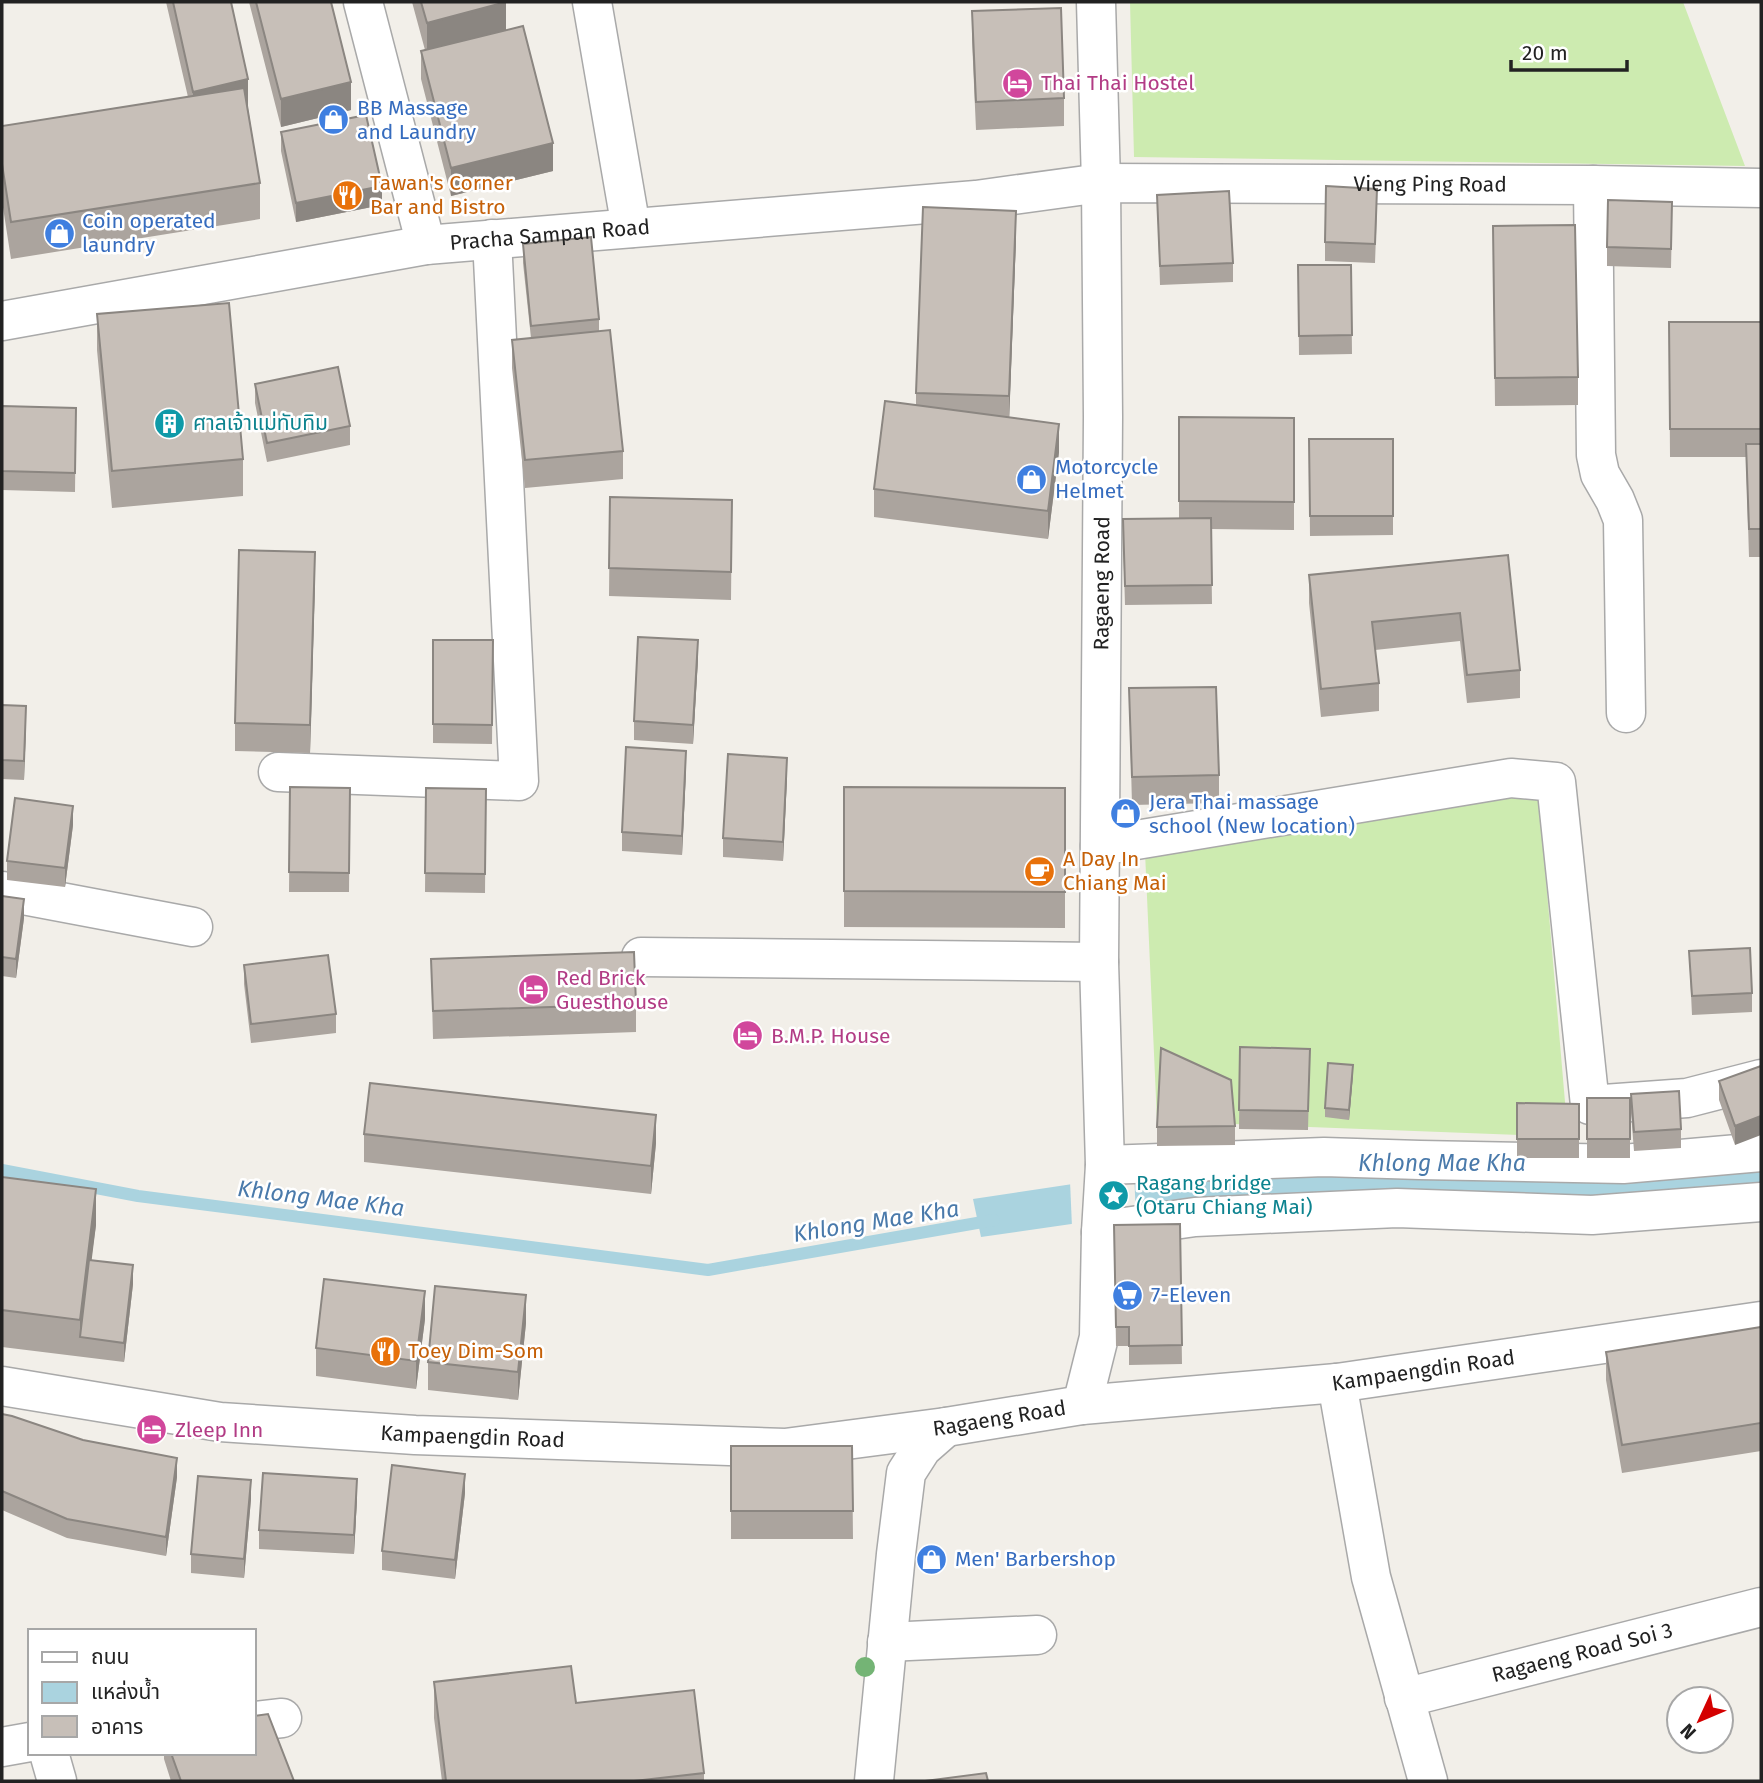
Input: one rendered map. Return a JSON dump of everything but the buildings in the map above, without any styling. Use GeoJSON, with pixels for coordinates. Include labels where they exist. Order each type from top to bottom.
{"type":"FeatureCollection","features":[{"type":"Feature","properties":{"kind":"street"},"geometry":{"type":"LineString","coordinates":[[363,2],[426,245]]}},
{"type":"Feature","properties":{"kind":"street"},"geometry":{"type":"LineString","coordinates":[[592,2],[631,228]]}},
{"type":"Feature","properties":{"kind":"street","name":"Ragaeng Road"},"geometry":{"type":"LineString","coordinates":[[874,1781],[906,1473],[922,1447],[946,1427],[1082,1405],[1099,1337],[1113,1230],[1114,1165],[1099,962],[1103,431],[1096,2]]}},
{"type":"Feature","properties":{"kind":"street","name":"Pracha Sampan Road"},"geometry":{"type":"LineString","coordinates":[[2,321],[426,245],[976,200],[1101,183]]}},
{"type":"Feature","properties":{"kind":"street","name":"Vieng Ping Road"},"geometry":{"type":"LineString","coordinates":[[1101,183],[1761,188]]}},
{"type":"Feature","properties":{"kind":"street"},"geometry":{"type":"LineString","coordinates":[[1593,185],[1596,455],[1600,474],[1623,520],[1626,713]]}},
{"type":"Feature","properties":{"kind":"street"},"geometry":{"type":"LineString","coordinates":[[278,772],[519,781],[492,239]]}},
{"type":"Feature","properties":{"kind":"street"},"geometry":{"type":"LineString","coordinates":[[1100,846],[1511,778],[1556,782],[1590,1105],[1687,1098],[1761,1079]]}},
{"type":"Feature","properties":{"kind":"street"},"geometry":{"type":"LineString","coordinates":[[2,891],[193,927]]}},
{"type":"Feature","properties":{"kind":"street"},"geometry":{"type":"LineString","coordinates":[[641,957],[1099,962]]}},
{"type":"Feature","properties":{"kind":"street"},"geometry":{"type":"LineString","coordinates":[[1114,1165],[1324,1157],[1623,1164],[1761,1152]]}},
{"type":"Feature","properties":{"kind":"street"},"geometry":{"type":"LineString","coordinates":[[1113,1230],[1195,1217],[1397,1208],[1592,1215],[1761,1202]]}},
{"type":"Feature","properties":{"kind":"street","name":"Kampaengdin Road"},"geometry":{"type":"LineString","coordinates":[[1082,1405],[1336,1383],[1761,1321]]}},
{"type":"Feature","properties":{"kind":"street"},"geometry":{"type":"LineString","coordinates":[[1336,1383],[1371,1577],[1428,1781]]}},
{"type":"Feature","properties":{"kind":"street","name":"Kampaengdin Road"},"geometry":{"type":"LineString","coordinates":[[2,1386],[220,1422],[415,1435],[785,1448],[946,1427]]}},
{"type":"Feature","properties":{"kind":"street","name":"Ragaeng Road Soi 3"},"geometry":{"type":"LineString","coordinates":[[1404,1698],[1761,1607]]}},
{"type":"Feature","properties":{"kind":"street"},"geometry":{"type":"LineString","coordinates":[[887,1642],[1037,1635]]}},
{"type":"Feature","properties":{"kind":"street"},"geometry":{"type":"LineString","coordinates":[[2,1747],[28,1742]]}},
{"type":"Feature","properties":{"kind":"street"},"geometry":{"type":"LineString","coordinates":[[49,1755],[57,1781]]}},
{"type":"Feature","properties":{"kind":"green space"},"geometry":{"type":"Polygon","coordinates":[[[1130,2],[1683,2],[1745,166],[1134,157],[1130,2]]]}},
{"type":"Feature","properties":{"kind":"green space"},"geometry":{"type":"Polygon","coordinates":[[[1504,797],[1539,798],[1568,1137],[1157,1121],[1145,852],[1504,797]]]}},
{"type":"Feature","properties":{"kind":"water"},"geometry":{"type":"Polygon","coordinates":[[[1761,1159],[1761,1196],[1196,1206],[981,1237],[973,1199],[1193,1166],[1761,1159]]]}},
{"type":"Feature","properties":{"kind":"pier"},"geometry":{"type":"Polygon","coordinates":[[[1134,1171],[1136,1218],[1072,1227],[1070,1181],[1134,1171]]]}},
{"type":"Feature","properties":{"kind":"waterway","name":"Khlong Mae Kha"},"geometry":{"type":"LineString","coordinates":[[2,1170],[138,1196],[708,1270],[994,1220]]}},
{"type":"Feature","properties":{"kind":"place","name":"Thai Thai Hostel"},"geometry":{"type":"Point","coordinates":[1018,83]}},
{"type":"Feature","properties":{"kind":"place","name":"BB Massage and Laundry"},"geometry":{"type":"Point","coordinates":[334,120]}},
{"type":"Feature","properties":{"kind":"place","name":"Tawan's Corner Bar and Bistro"},"geometry":{"type":"Point","coordinates":[347,195]}},
{"type":"Feature","properties":{"kind":"place","name":"Coin operated laundry"},"geometry":{"type":"Point","coordinates":[59,233]}},
{"type":"Feature","properties":{"kind":"place","name":"ศาลเจ้าแม่ทับทิม"},"geometry":{"type":"Point","coordinates":[170,423]}},
{"type":"Feature","properties":{"kind":"place","name":"Motorcycle Helmet"},"geometry":{"type":"Point","coordinates":[1032,479]}},
{"type":"Feature","properties":{"kind":"place","name":"Jera Thai massage school (New location)"},"geometry":{"type":"Point","coordinates":[1126,814]}},
{"type":"Feature","properties":{"kind":"place","name":"A Day In Chiang Mai"},"geometry":{"type":"Point","coordinates":[1040,871]}},
{"type":"Feature","properties":{"kind":"place","name":"Red Brick Guesthouse"},"geometry":{"type":"Point","coordinates":[533,990]}},
{"type":"Feature","properties":{"kind":"place","name":"B.M.P. House"},"geometry":{"type":"Point","coordinates":[748,1036]}},
{"type":"Feature","properties":{"kind":"place","name":"Ragang bridge (Otaru Chiang Mai)"},"geometry":{"type":"Point","coordinates":[1113,1195]}},
{"type":"Feature","properties":{"kind":"place","name":"7-Eleven"},"geometry":{"type":"Point","coordinates":[1128,1295]}},
{"type":"Feature","properties":{"kind":"place","name":"Toey Dim-Som"},"geometry":{"type":"Point","coordinates":[385,1351]}},
{"type":"Feature","properties":{"kind":"place","name":"Zleep Inn"},"geometry":{"type":"Point","coordinates":[152,1430]}},
{"type":"Feature","properties":{"kind":"place","name":"Men' Barbershop"},"geometry":{"type":"Point","coordinates":[932,1559]}}]}
